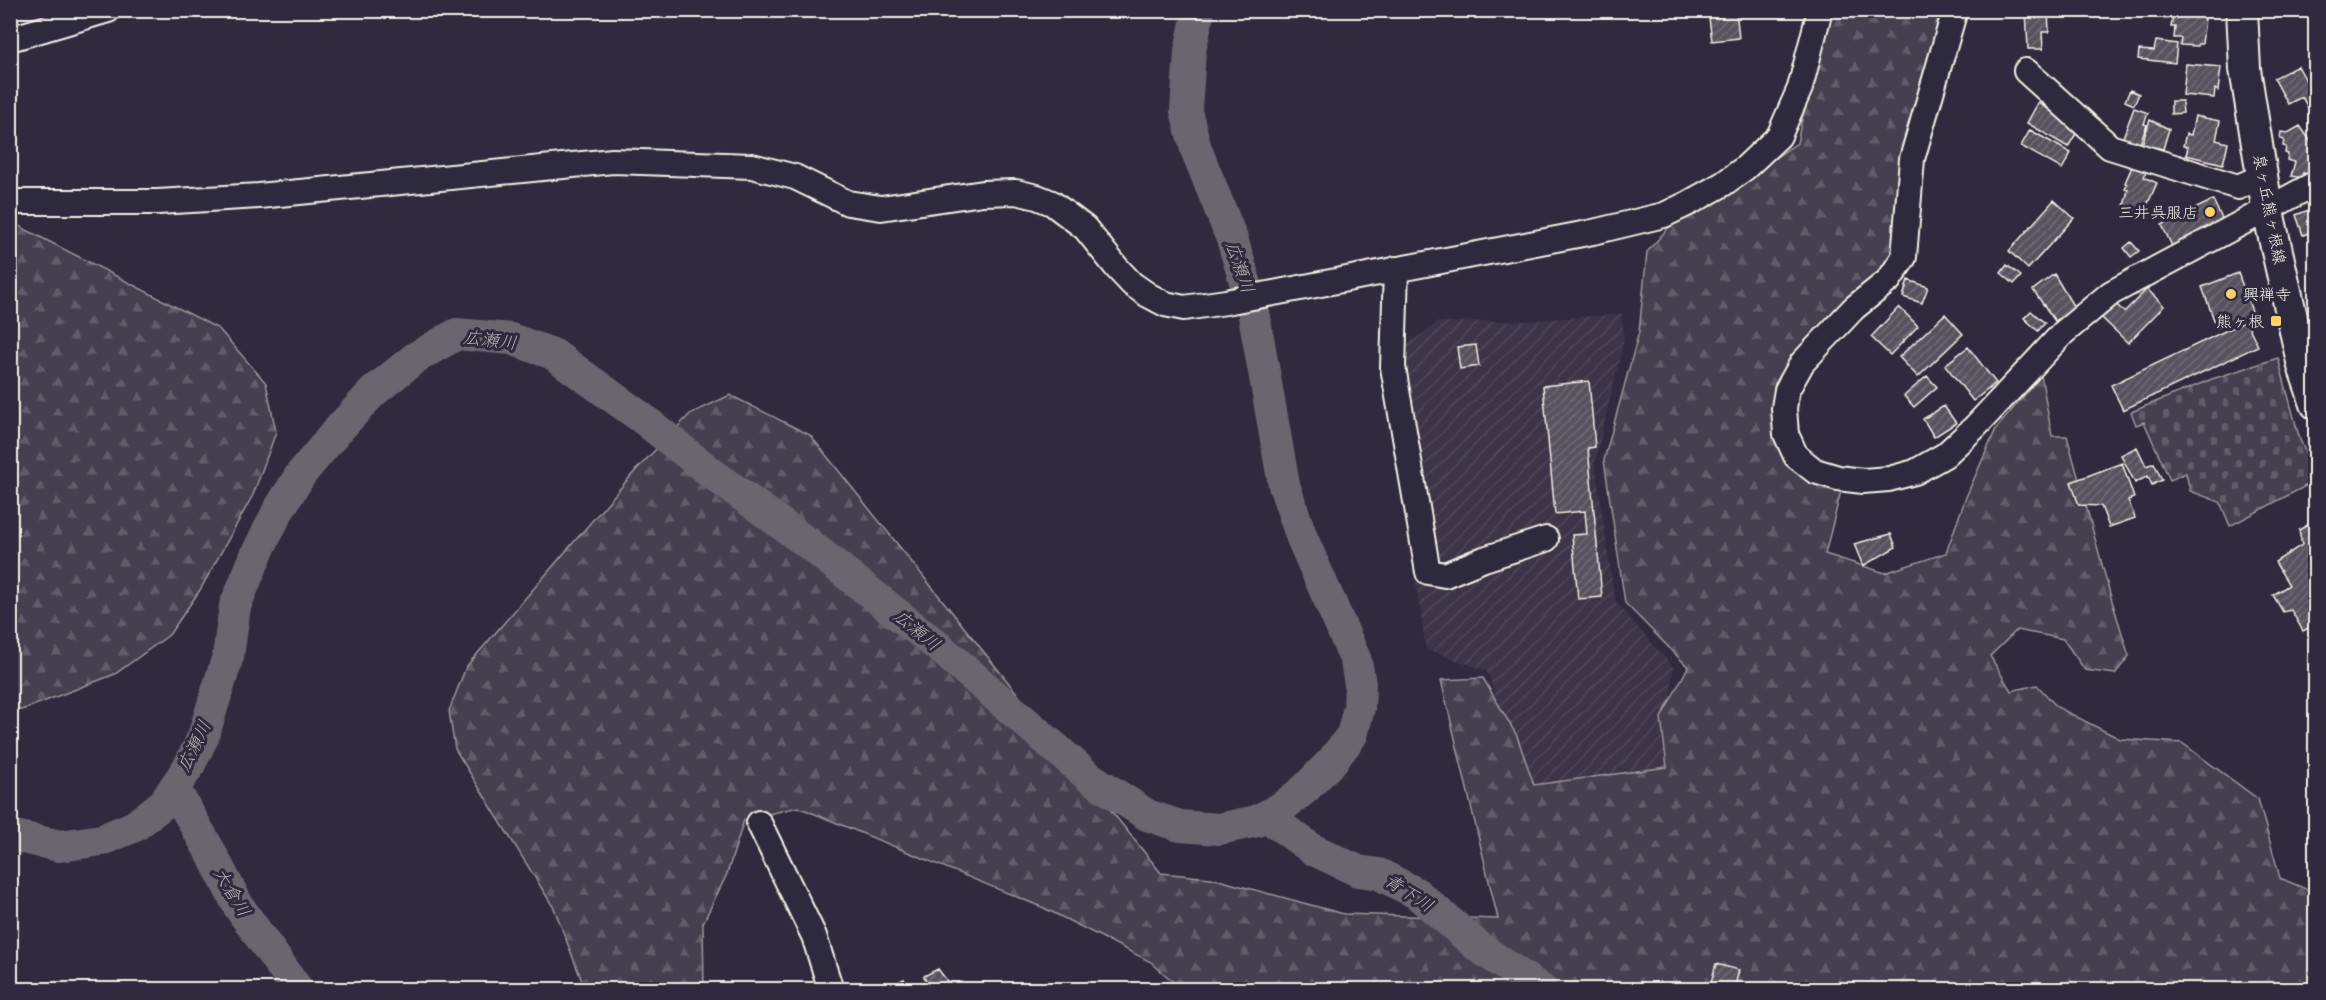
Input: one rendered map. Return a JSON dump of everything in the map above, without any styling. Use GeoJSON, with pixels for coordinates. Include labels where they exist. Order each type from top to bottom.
{"type":"FeatureCollection","features":[{"type":"Feature","properties":{"kind":"main road","name":"泉ヶ丘熊ヶ根線"},"geometry":{"type":"LineString","coordinates":[[2242,10],[2245,69],[2267,207],[2303,366],[2316,404]]}},
{"type":"Feature","properties":{"kind":"street"},"geometry":{"type":"LineString","coordinates":[[10,39],[108,10]]}},
{"type":"Feature","properties":{"kind":"street"},"geometry":{"type":"LineString","coordinates":[[10,202],[158,202],[259,196],[613,161],[752,166],[795,177],[848,203],[881,208],[983,193],[1016,192],[1037,197],[1067,213],[1085,228],[1132,284],[1148,296],[1165,304],[1184,308],[1226,302],[1632,224],[1664,215],[1723,184],[1745,168],[1779,136],[1800,88],[1820,10]]}},
{"type":"Feature","properties":{"kind":"street"},"geometry":{"type":"LineString","coordinates":[[1955,10],[1912,159],[1904,257],[1890,280],[1854,308],[1802,363],[1787,390],[1784,408],[1786,434],[1796,456],[1815,471],[1838,478],[1863,481],[1889,479],[1915,472],[1945,455],[1976,427],[2063,333],[2110,293],[2178,255],[2238,226],[2267,207],[2316,183]]}},
{"type":"Feature","properties":{"kind":"street"},"geometry":{"type":"LineString","coordinates":[[2026,71],[2110,147],[2238,187],[2263,176]]}},
{"type":"Feature","properties":{"kind":"street"},"geometry":{"type":"LineString","coordinates":[[1396,269],[1394,368],[1428,572],[1445,575],[1484,559],[1546,539]]}},
{"type":"Feature","properties":{"kind":"street"},"geometry":{"type":"LineString","coordinates":[[759,823],[814,936],[831,990]]}},
{"type":"Feature","properties":{"kind":"shaded area"},"geometry":{"type":"Polygon","coordinates":[[[1622,314],[1624,340],[1595,463],[1615,601],[1673,667],[1665,783],[1526,791],[1487,671],[1426,649],[1382,363],[1438,322],[1525,321],[1622,314]]]}},
{"type":"Feature","properties":{"kind":"green space"},"geometry":{"type":"Polygon","coordinates":[[[1825,11],[1945,11],[1897,249],[1877,277],[1806,342],[1779,378],[1775,410],[1781,454],[1802,474],[1841,491],[1825,554],[1885,573],[1946,553],[1966,497],[1996,429],[2041,375],[2052,436],[2067,436],[2129,656],[2115,674],[2085,670],[2063,639],[2017,630],[1990,656],[2011,691],[2037,685],[2057,707],[2120,739],[2182,743],[2258,799],[2280,878],[2315,893],[2315,989],[1181,989],[1151,962],[1044,908],[798,807],[744,820],[727,874],[703,923],[704,989],[585,989],[554,908],[455,749],[449,711],[466,667],[636,470],[690,414],[730,395],[810,435],[1161,873],[1211,878],[1344,914],[1498,919],[1441,680],[1483,678],[1517,736],[1534,785],[1667,767],[1661,718],[1688,667],[1625,603],[1604,460],[1639,332],[1647,252],[1668,228],[1797,143],[1825,11]]]}},
{"type":"Feature","properties":{"kind":"green space"},"geometry":{"type":"Polygon","coordinates":[[[11,222],[219,329],[266,383],[276,432],[253,495],[200,590],[169,635],[115,674],[22,710],[10,709],[11,222]]]}},
{"type":"Feature","properties":{"kind":"green space"},"geometry":{"type":"Polygon","coordinates":[[[2278,358],[2300,440],[2315,472],[2315,481],[2230,526],[2220,502],[2190,491],[2186,473],[2170,480],[2144,422],[2136,425],[2131,412],[2212,379],[2278,358]]]}},
{"type":"Feature","properties":{"kind":"building"},"geometry":{"type":"Polygon","coordinates":[[[1708,10],[1736,10],[1739,38],[1712,41],[1708,10]]]}},
{"type":"Feature","properties":{"kind":"building"},"geometry":{"type":"Polygon","coordinates":[[[2026,10],[2048,10],[2049,32],[2042,32],[2043,49],[2028,49],[2026,10]]]}},
{"type":"Feature","properties":{"kind":"building"},"geometry":{"type":"Polygon","coordinates":[[[2177,10],[2206,10],[2202,44],[2198,46],[2180,45],[2181,38],[2174,38],[2175,27],[2171,27],[2173,15],[2177,15],[2177,10]]]}},
{"type":"Feature","properties":{"kind":"building"},"geometry":{"type":"Polygon","coordinates":[[[2156,41],[2177,44],[2175,63],[2138,59],[2139,50],[2154,51],[2156,41]]]}},
{"type":"Feature","properties":{"kind":"building"},"geometry":{"type":"Polygon","coordinates":[[[2186,64],[2221,67],[2218,91],[2215,89],[2214,98],[2183,95],[2186,64]]]}},
{"type":"Feature","properties":{"kind":"building"},"geometry":{"type":"Polygon","coordinates":[[[2298,66],[2309,86],[2316,82],[2316,114],[2313,116],[2302,97],[2288,104],[2274,78],[2298,66]]]}},
{"type":"Feature","properties":{"kind":"building"},"geometry":{"type":"Polygon","coordinates":[[[2130,90],[2139,94],[2134,105],[2125,101],[2130,90]]]}},
{"type":"Feature","properties":{"kind":"building"},"geometry":{"type":"Polygon","coordinates":[[[2171,101],[2182,101],[2183,113],[2171,114],[2171,101]]]}},
{"type":"Feature","properties":{"kind":"building"},"geometry":{"type":"Polygon","coordinates":[[[2038,103],[2080,127],[2068,147],[2027,123],[2038,103]]]}},
{"type":"Feature","properties":{"kind":"building"},"geometry":{"type":"Polygon","coordinates":[[[2134,108],[2148,113],[2144,124],[2147,125],[2139,146],[2122,140],[2134,108]]]}},
{"type":"Feature","properties":{"kind":"building"},"geometry":{"type":"Polygon","coordinates":[[[2195,116],[2220,121],[2216,140],[2228,143],[2223,164],[2186,155],[2188,147],[2183,146],[2186,134],[2191,135],[2195,116]]]}},
{"type":"Feature","properties":{"kind":"building"},"geometry":{"type":"Polygon","coordinates":[[[2150,120],[2169,129],[2163,149],[2154,147],[2153,150],[2141,147],[2150,120]]]}},
{"type":"Feature","properties":{"kind":"building"},"geometry":{"type":"Polygon","coordinates":[[[2300,126],[2316,149],[2316,168],[2307,174],[2303,173],[2302,178],[2291,176],[2295,162],[2287,160],[2286,147],[2283,146],[2284,140],[2280,139],[2281,132],[2288,133],[2300,126]]]}},
{"type":"Feature","properties":{"kind":"building"},"geometry":{"type":"Polygon","coordinates":[[[2030,130],[2071,153],[2062,169],[2021,146],[2030,130]]]}},
{"type":"Feature","properties":{"kind":"building"},"geometry":{"type":"Polygon","coordinates":[[[2134,162],[2148,168],[2144,177],[2157,183],[2143,214],[2124,206],[2128,190],[2125,189],[2127,184],[2125,183],[2134,162]]]}},
{"type":"Feature","properties":{"kind":"building"},"geometry":{"type":"Polygon","coordinates":[[[2054,200],[2074,218],[2028,269],[2009,251],[2054,200]]]}},
{"type":"Feature","properties":{"kind":"building"},"geometry":{"type":"Polygon","coordinates":[[[2213,200],[2226,227],[2175,252],[2162,225],[2213,200]]]}},
{"type":"Feature","properties":{"kind":"building"},"geometry":{"type":"Polygon","coordinates":[[[2316,207],[2316,231],[2303,235],[2296,215],[2316,207]]]}},
{"type":"Feature","properties":{"kind":"building"},"geometry":{"type":"Polygon","coordinates":[[[2131,242],[2139,251],[2131,257],[2124,248],[2131,242]]]}},
{"type":"Feature","properties":{"kind":"building"},"geometry":{"type":"Polygon","coordinates":[[[2007,265],[2021,276],[2014,284],[2001,273],[2007,265]]]}},
{"type":"Feature","properties":{"kind":"building"},"geometry":{"type":"Polygon","coordinates":[[[2238,273],[2253,314],[2217,328],[2202,287],[2238,273]]]}},
{"type":"Feature","properties":{"kind":"building"},"geometry":{"type":"Polygon","coordinates":[[[2054,274],[2075,309],[2055,321],[2033,290],[2054,274]]]}},
{"type":"Feature","properties":{"kind":"building"},"geometry":{"type":"Polygon","coordinates":[[[1908,280],[1928,287],[1922,303],[1903,297],[1908,280]]]}},
{"type":"Feature","properties":{"kind":"building"},"geometry":{"type":"Polygon","coordinates":[[[2147,289],[2164,306],[2128,343],[2101,317],[2115,303],[2124,312],[2147,289]]]}},
{"type":"Feature","properties":{"kind":"building"},"geometry":{"type":"Polygon","coordinates":[[[1899,307],[1918,326],[1890,355],[1871,337],[1899,307]]]}},
{"type":"Feature","properties":{"kind":"building"},"geometry":{"type":"Polygon","coordinates":[[[2031,311],[2045,323],[2038,331],[2024,318],[2031,311]]]}},
{"type":"Feature","properties":{"kind":"building"},"geometry":{"type":"Polygon","coordinates":[[[1945,314],[1963,334],[1918,377],[1899,357],[1945,314]]]}},
{"type":"Feature","properties":{"kind":"building"},"geometry":{"type":"Polygon","coordinates":[[[2246,321],[2258,346],[2123,410],[2111,385],[2246,321]]]}},
{"type":"Feature","properties":{"kind":"building"},"geometry":{"type":"Polygon","coordinates":[[[1476,345],[1479,366],[1460,369],[1457,347],[1476,345]]]}},
{"type":"Feature","properties":{"kind":"building"},"geometry":{"type":"Polygon","coordinates":[[[1968,347],[1996,383],[1973,401],[1945,365],[1968,347]]]}},
{"type":"Feature","properties":{"kind":"building"},"geometry":{"type":"Polygon","coordinates":[[[1927,376],[1937,387],[1914,407],[1904,396],[1927,376]]]}},
{"type":"Feature","properties":{"kind":"building"},"geometry":{"type":"Polygon","coordinates":[[[1589,381],[1595,447],[1588,448],[1602,597],[1578,599],[1572,535],[1587,534],[1585,511],[1555,514],[1543,386],[1589,381]]]}},
{"type":"Feature","properties":{"kind":"building"},"geometry":{"type":"Polygon","coordinates":[[[1944,406],[1956,423],[1934,437],[1923,419],[1944,406]]]}},
{"type":"Feature","properties":{"kind":"building"},"geometry":{"type":"Polygon","coordinates":[[[2137,447],[2146,466],[2154,463],[2162,480],[2152,485],[2148,476],[2135,483],[2121,455],[2137,447]]]}},
{"type":"Feature","properties":{"kind":"building"},"geometry":{"type":"Polygon","coordinates":[[[2122,463],[2134,498],[2128,500],[2135,518],[2109,527],[2101,506],[2079,505],[2071,482],[2122,463]]]}},
{"type":"Feature","properties":{"kind":"building"},"geometry":{"type":"Polygon","coordinates":[[[2311,523],[2316,532],[2316,624],[2303,631],[2291,610],[2283,612],[2273,595],[2289,585],[2275,562],[2302,545],[2299,530],[2311,523]]]}},
{"type":"Feature","properties":{"kind":"building"},"geometry":{"type":"Polygon","coordinates":[[[1891,534],[1896,547],[1863,566],[1854,544],[1891,534]]]}},
{"type":"Feature","properties":{"kind":"building"},"geometry":{"type":"Polygon","coordinates":[[[1716,964],[1739,970],[1734,990],[1709,990],[1716,964]]]}},
{"type":"Feature","properties":{"kind":"building"},"geometry":{"type":"Polygon","coordinates":[[[938,969],[948,982],[936,990],[929,990],[924,976],[938,969]]]}},
{"type":"Feature","properties":{"kind":"building"},"geometry":{"type":"Polygon","coordinates":[[[904,979],[911,990],[895,990],[891,985],[904,979]]]}},
{"type":"Feature","properties":{"kind":"waterway","name":"広瀬川"},"geometry":{"type":"LineString","coordinates":[[10,835],[60,846],[102,840],[135,826],[164,803],[189,766],[203,737],[228,656],[235,606],[257,553],[278,511],[301,474],[373,392],[415,358],[457,334],[511,339],[553,354],[810,545],[940,648],[1089,777],[1147,815],[1180,826],[1219,829],[1257,821],[1282,807],[1305,789],[1333,760],[1352,735],[1359,708],[1360,684],[1356,661],[1302,538],[1284,485],[1252,304],[1232,239],[1196,149],[1186,111],[1190,51],[1199,10]]}},
{"type":"Feature","properties":{"kind":"waterway","name":"大倉川"},"geometry":{"type":"LineString","coordinates":[[174,788],[239,907],[298,990]]}},
{"type":"Feature","properties":{"kind":"waterway","name":"青下川"},"geometry":{"type":"LineString","coordinates":[[1266,816],[1312,849],[1358,871],[1379,874],[1416,893],[1480,948],[1542,990]]}},
{"type":"Feature","properties":{"kind":"place","name":"三井呉服店"},"geometry":{"type":"Point","coordinates":[2210,212]}},
{"type":"Feature","properties":{"kind":"place","name":"興禅寺"},"geometry":{"type":"Point","coordinates":[2231,294]}},
{"type":"Feature","properties":{"kind":"place","name":"熊ヶ根"},"geometry":{"type":"Point","coordinates":[2276,321]}}]}
